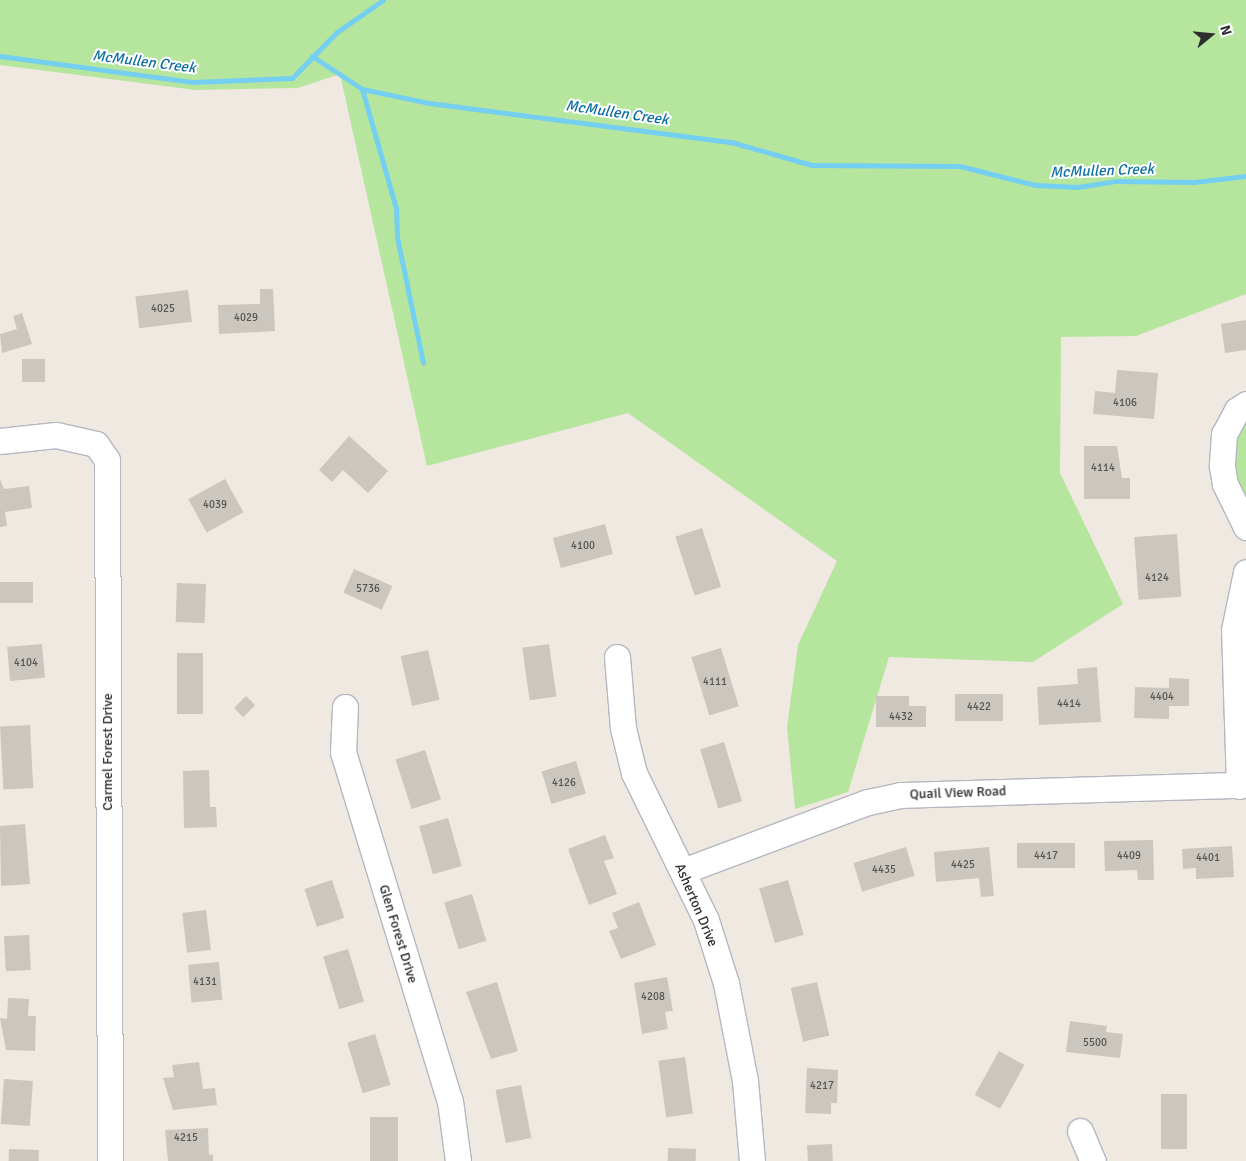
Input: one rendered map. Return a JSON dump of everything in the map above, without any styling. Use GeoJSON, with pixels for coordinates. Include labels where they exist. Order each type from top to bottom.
{"type":"FeatureCollection","features":[{"type":"Feature","properties":{"kind":"street"},"geometry":{"type":"LineString","coordinates":[[1246,404],[1228,423],[1222,458],[1225,484],[1246,527]]}},
{"type":"Feature","properties":{"kind":"street","name":"Carmel Forest Drive"},"geometry":{"type":"LineString","coordinates":[[0,441],[56,435],[96,444],[107,460],[110,1161]]}},
{"type":"Feature","properties":{"kind":"street"},"geometry":{"type":"LineString","coordinates":[[1242,785],[1234,630],[1246,572]]}},
{"type":"Feature","properties":{"kind":"street","name":"Asherton Drive"},"geometry":{"type":"LineString","coordinates":[[617,657],[622,728],[634,773],[706,920],[726,983],[746,1081],[752,1161]]}},
{"type":"Feature","properties":{"kind":"street","name":"Glen Forest Drive"},"geometry":{"type":"LineString","coordinates":[[345,707],[343,752],[450,1101],[458,1161]]}},
{"type":"Feature","properties":{"kind":"street","name":"Quail View Road"},"geometry":{"type":"LineString","coordinates":[[683,872],[868,802],[900,795],[1242,785]]}},
{"type":"Feature","properties":{"kind":"street"},"geometry":{"type":"LineString","coordinates":[[1080,1131],[1094,1161]]}},
{"type":"Feature","properties":{"kind":"green space"},"geometry":{"type":"Polygon","coordinates":[[[0,0],[1246,0],[1246,294],[1136,336],[1061,337],[1060,473],[1123,604],[1033,662],[889,657],[848,792],[795,809],[787,727],[798,645],[837,561],[628,413],[427,466],[340,74],[298,88],[196,90],[0,65],[0,0]]]}},
{"type":"Feature","properties":{"kind":"green space"},"geometry":{"type":"Polygon","coordinates":[[[1246,423],[1246,505],[1235,487],[1233,444],[1239,426],[1246,423]]]}},
{"type":"Feature","properties":{"kind":"building"},"geometry":{"type":"Polygon","coordinates":[[[260,289],[273,289],[275,331],[219,334],[218,305],[260,304],[260,289]]]}},
{"type":"Feature","properties":{"kind":"building"},"geometry":{"type":"Polygon","coordinates":[[[188,290],[192,322],[139,328],[135,296],[188,290]]]}},
{"type":"Feature","properties":{"kind":"building"},"geometry":{"type":"Polygon","coordinates":[[[22,313],[32,344],[2,353],[0,334],[17,329],[13,316],[22,313]]]}},
{"type":"Feature","properties":{"kind":"building"},"geometry":{"type":"Polygon","coordinates":[[[1246,320],[1246,350],[1225,353],[1221,324],[1246,320]]]}},
{"type":"Feature","properties":{"kind":"building"},"geometry":{"type":"Polygon","coordinates":[[[22,359],[45,359],[45,382],[22,382],[22,359]]]}},
{"type":"Feature","properties":{"kind":"building"},"geometry":{"type":"Polygon","coordinates":[[[1117,370],[1158,373],[1154,419],[1093,414],[1095,391],[1115,393],[1117,370]]]}},
{"type":"Feature","properties":{"kind":"building"},"geometry":{"type":"Polygon","coordinates":[[[349,436],[388,471],[368,493],[343,470],[332,482],[319,470],[349,436]]]}},
{"type":"Feature","properties":{"kind":"building"},"geometry":{"type":"Polygon","coordinates":[[[1084,446],[1117,446],[1122,478],[1130,478],[1130,499],[1084,499],[1084,446]]]}},
{"type":"Feature","properties":{"kind":"building"},"geometry":{"type":"Polygon","coordinates":[[[0,479],[4,489],[29,486],[32,508],[5,512],[7,526],[0,527],[0,479]]]}},
{"type":"Feature","properties":{"kind":"building"},"geometry":{"type":"Polygon","coordinates":[[[225,479],[243,512],[207,533],[188,499],[225,479]]]}},
{"type":"Feature","properties":{"kind":"building"},"geometry":{"type":"Polygon","coordinates":[[[605,524],[613,554],[561,568],[553,538],[605,524]]]}},
{"type":"Feature","properties":{"kind":"building"},"geometry":{"type":"Polygon","coordinates":[[[702,528],[721,587],[695,596],[675,537],[702,528]]]}},
{"type":"Feature","properties":{"kind":"building"},"geometry":{"type":"Polygon","coordinates":[[[1177,534],[1181,597],[1138,600],[1134,537],[1177,534]]]}},
{"type":"Feature","properties":{"kind":"building"},"geometry":{"type":"Polygon","coordinates":[[[354,569],[392,586],[382,610],[343,593],[354,569]]]}},
{"type":"Feature","properties":{"kind":"building"},"geometry":{"type":"Polygon","coordinates":[[[0,582],[33,582],[33,603],[0,603],[0,582]]]}},
{"type":"Feature","properties":{"kind":"building"},"geometry":{"type":"Polygon","coordinates":[[[177,583],[206,584],[205,623],[176,622],[177,583]]]}},
{"type":"Feature","properties":{"kind":"building"},"geometry":{"type":"Polygon","coordinates":[[[42,644],[45,678],[10,681],[7,647],[42,644]]]}},
{"type":"Feature","properties":{"kind":"building"},"geometry":{"type":"Polygon","coordinates":[[[549,644],[556,696],[530,700],[522,648],[549,644]]]}},
{"type":"Feature","properties":{"kind":"building"},"geometry":{"type":"Polygon","coordinates":[[[721,648],[739,706],[709,715],[691,657],[721,648]]]}},
{"type":"Feature","properties":{"kind":"building"},"geometry":{"type":"Polygon","coordinates":[[[428,650],[439,700],[412,706],[401,656],[428,650]]]}},
{"type":"Feature","properties":{"kind":"building"},"geometry":{"type":"Polygon","coordinates":[[[177,653],[203,653],[203,714],[177,714],[177,653]]]}},
{"type":"Feature","properties":{"kind":"building"},"geometry":{"type":"Polygon","coordinates":[[[1097,667],[1101,722],[1039,725],[1037,687],[1078,684],[1077,669],[1097,667]]]}},
{"type":"Feature","properties":{"kind":"building"},"geometry":{"type":"Polygon","coordinates":[[[1169,678],[1189,679],[1189,706],[1169,706],[1169,719],[1134,718],[1135,687],[1169,688],[1169,678]]]}},
{"type":"Feature","properties":{"kind":"building"},"geometry":{"type":"Polygon","coordinates":[[[955,694],[1003,694],[1003,721],[955,721],[955,694]]]}},
{"type":"Feature","properties":{"kind":"building"},"geometry":{"type":"Polygon","coordinates":[[[246,696],[255,705],[243,717],[234,708],[246,696]]]}},
{"type":"Feature","properties":{"kind":"building"},"geometry":{"type":"Polygon","coordinates":[[[876,696],[909,696],[909,706],[926,706],[926,727],[876,727],[876,696]]]}},
{"type":"Feature","properties":{"kind":"building"},"geometry":{"type":"Polygon","coordinates":[[[30,725],[33,788],[3,789],[0,727],[30,725]]]}},
{"type":"Feature","properties":{"kind":"building"},"geometry":{"type":"Polygon","coordinates":[[[724,742],[742,801],[718,809],[700,749],[724,742]]]}},
{"type":"Feature","properties":{"kind":"building"},"geometry":{"type":"Polygon","coordinates":[[[425,750],[441,799],[412,809],[396,760],[425,750]]]}},
{"type":"Feature","properties":{"kind":"building"},"geometry":{"type":"Polygon","coordinates":[[[576,761],[586,794],[552,804],[542,772],[576,761]]]}},
{"type":"Feature","properties":{"kind":"building"},"geometry":{"type":"Polygon","coordinates":[[[209,770],[210,807],[216,807],[217,827],[184,828],[183,771],[209,770]]]}},
{"type":"Feature","properties":{"kind":"building"},"geometry":{"type":"Polygon","coordinates":[[[448,818],[462,866],[433,874],[419,826],[448,818]]]}},
{"type":"Feature","properties":{"kind":"building"},"geometry":{"type":"Polygon","coordinates":[[[25,824],[30,884],[1,886],[0,826],[25,824]]]}},
{"type":"Feature","properties":{"kind":"building"},"geometry":{"type":"Polygon","coordinates":[[[605,835],[614,858],[604,861],[617,894],[589,905],[568,849],[605,835]]]}},
{"type":"Feature","properties":{"kind":"building"},"geometry":{"type":"Polygon","coordinates":[[[1153,840],[1154,880],[1138,880],[1137,870],[1105,871],[1104,841],[1153,840]]]}},
{"type":"Feature","properties":{"kind":"building"},"geometry":{"type":"Polygon","coordinates":[[[1017,843],[1075,843],[1075,868],[1017,868],[1017,843]]]}},
{"type":"Feature","properties":{"kind":"building"},"geometry":{"type":"Polygon","coordinates":[[[1232,846],[1234,877],[1196,879],[1196,868],[1183,869],[1182,849],[1232,846]]]}},
{"type":"Feature","properties":{"kind":"building"},"geometry":{"type":"Polygon","coordinates":[[[906,847],[915,876],[862,892],[853,863],[906,847]]]}},
{"type":"Feature","properties":{"kind":"building"},"geometry":{"type":"Polygon","coordinates":[[[989,847],[994,896],[981,897],[979,878],[936,882],[934,852],[989,847]]]}},
{"type":"Feature","properties":{"kind":"building"},"geometry":{"type":"Polygon","coordinates":[[[332,880],[344,918],[317,927],[304,889],[332,880]]]}},
{"type":"Feature","properties":{"kind":"building"},"geometry":{"type":"Polygon","coordinates":[[[788,880],[804,935],[775,943],[759,888],[788,880]]]}},
{"type":"Feature","properties":{"kind":"building"},"geometry":{"type":"Polygon","coordinates":[[[472,894],[486,941],[459,949],[444,902],[472,894]]]}},
{"type":"Feature","properties":{"kind":"building"},"geometry":{"type":"Polygon","coordinates":[[[639,902],[656,945],[621,959],[609,931],[618,928],[612,913],[639,902]]]}},
{"type":"Feature","properties":{"kind":"building"},"geometry":{"type":"Polygon","coordinates":[[[206,910],[211,950],[187,953],[182,913],[206,910]]]}},
{"type":"Feature","properties":{"kind":"building"},"geometry":{"type":"Polygon","coordinates":[[[29,935],[31,970],[6,971],[4,936],[29,935]]]}},
{"type":"Feature","properties":{"kind":"building"},"geometry":{"type":"Polygon","coordinates":[[[348,949],[364,1002],[339,1009],[323,957],[348,949]]]}},
{"type":"Feature","properties":{"kind":"building"},"geometry":{"type":"Polygon","coordinates":[[[219,962],[222,1000],[191,1003],[188,965],[219,962]]]}},
{"type":"Feature","properties":{"kind":"building"},"geometry":{"type":"Polygon","coordinates":[[[667,977],[673,1011],[665,1012],[668,1029],[642,1034],[634,983],[667,977]]]}},
{"type":"Feature","properties":{"kind":"building"},"geometry":{"type":"Polygon","coordinates":[[[497,982],[518,1051],[491,1059],[466,992],[497,982]]]}},
{"type":"Feature","properties":{"kind":"building"},"geometry":{"type":"Polygon","coordinates":[[[817,982],[829,1036],[803,1042],[791,988],[817,982]]]}},
{"type":"Feature","properties":{"kind":"building"},"geometry":{"type":"Polygon","coordinates":[[[8,998],[29,999],[28,1016],[36,1016],[35,1051],[6,1050],[0,1018],[7,1019],[8,998]]]}},
{"type":"Feature","properties":{"kind":"building"},"geometry":{"type":"Polygon","coordinates":[[[1070,1021],[1107,1026],[1106,1032],[1123,1034],[1120,1058],[1066,1052],[1070,1021]]]}},
{"type":"Feature","properties":{"kind":"building"},"geometry":{"type":"Polygon","coordinates":[[[375,1034],[390,1085],[363,1093],[347,1042],[375,1034]]]}},
{"type":"Feature","properties":{"kind":"building"},"geometry":{"type":"Polygon","coordinates":[[[999,1051],[1024,1065],[1000,1109],[975,1095],[999,1051]]]}},
{"type":"Feature","properties":{"kind":"building"},"geometry":{"type":"Polygon","coordinates":[[[685,1057],[693,1113],[666,1117],[658,1061],[685,1057]]]}},
{"type":"Feature","properties":{"kind":"building"},"geometry":{"type":"Polygon","coordinates":[[[199,1062],[203,1089],[215,1088],[217,1105],[173,1110],[163,1078],[174,1077],[172,1065],[199,1062]]]}},
{"type":"Feature","properties":{"kind":"building"},"geometry":{"type":"Polygon","coordinates":[[[807,1068],[838,1070],[837,1103],[831,1103],[831,1114],[805,1113],[807,1068]]]}},
{"type":"Feature","properties":{"kind":"building"},"geometry":{"type":"Polygon","coordinates":[[[4,1079],[33,1081],[30,1126],[1,1124],[4,1079]]]}},
{"type":"Feature","properties":{"kind":"building"},"geometry":{"type":"Polygon","coordinates":[[[521,1085],[531,1138],[506,1143],[495,1090],[521,1085]]]}},
{"type":"Feature","properties":{"kind":"building"},"geometry":{"type":"Polygon","coordinates":[[[1161,1094],[1187,1094],[1187,1149],[1161,1149],[1161,1094]]]}},
{"type":"Feature","properties":{"kind":"building"},"geometry":{"type":"Polygon","coordinates":[[[370,1117],[398,1117],[398,1161],[370,1161],[370,1117]]]}},
{"type":"Feature","properties":{"kind":"building"},"geometry":{"type":"Polygon","coordinates":[[[208,1128],[209,1155],[213,1154],[213,1161],[168,1161],[165,1130],[208,1128]]]}},
{"type":"Feature","properties":{"kind":"building"},"geometry":{"type":"Polygon","coordinates":[[[832,1144],[833,1161],[808,1161],[807,1145],[832,1144]]]}},
{"type":"Feature","properties":{"kind":"building"},"geometry":{"type":"Polygon","coordinates":[[[668,1148],[696,1149],[696,1161],[668,1161],[668,1148]]]}},
{"type":"Feature","properties":{"kind":"building"},"geometry":{"type":"Polygon","coordinates":[[[9,1149],[39,1150],[39,1161],[9,1161],[9,1149]]]}},
{"type":"Feature","properties":{"kind":"waterway","name":"McMullen Creek"},"geometry":{"type":"LineString","coordinates":[[0,56],[193,82],[292,78],[337,32],[383,0]]}},
{"type":"Feature","properties":{"kind":"waterway","name":"McMullen Creek"},"geometry":{"type":"LineString","coordinates":[[312,56],[362,89],[429,103],[731,142],[812,165],[960,166],[1035,185],[1078,187],[1117,181],[1194,182],[1246,176]]}},
{"type":"Feature","properties":{"kind":"waterway"},"geometry":{"type":"LineString","coordinates":[[362,89],[396,208],[397,237],[423,362]]}}]}
